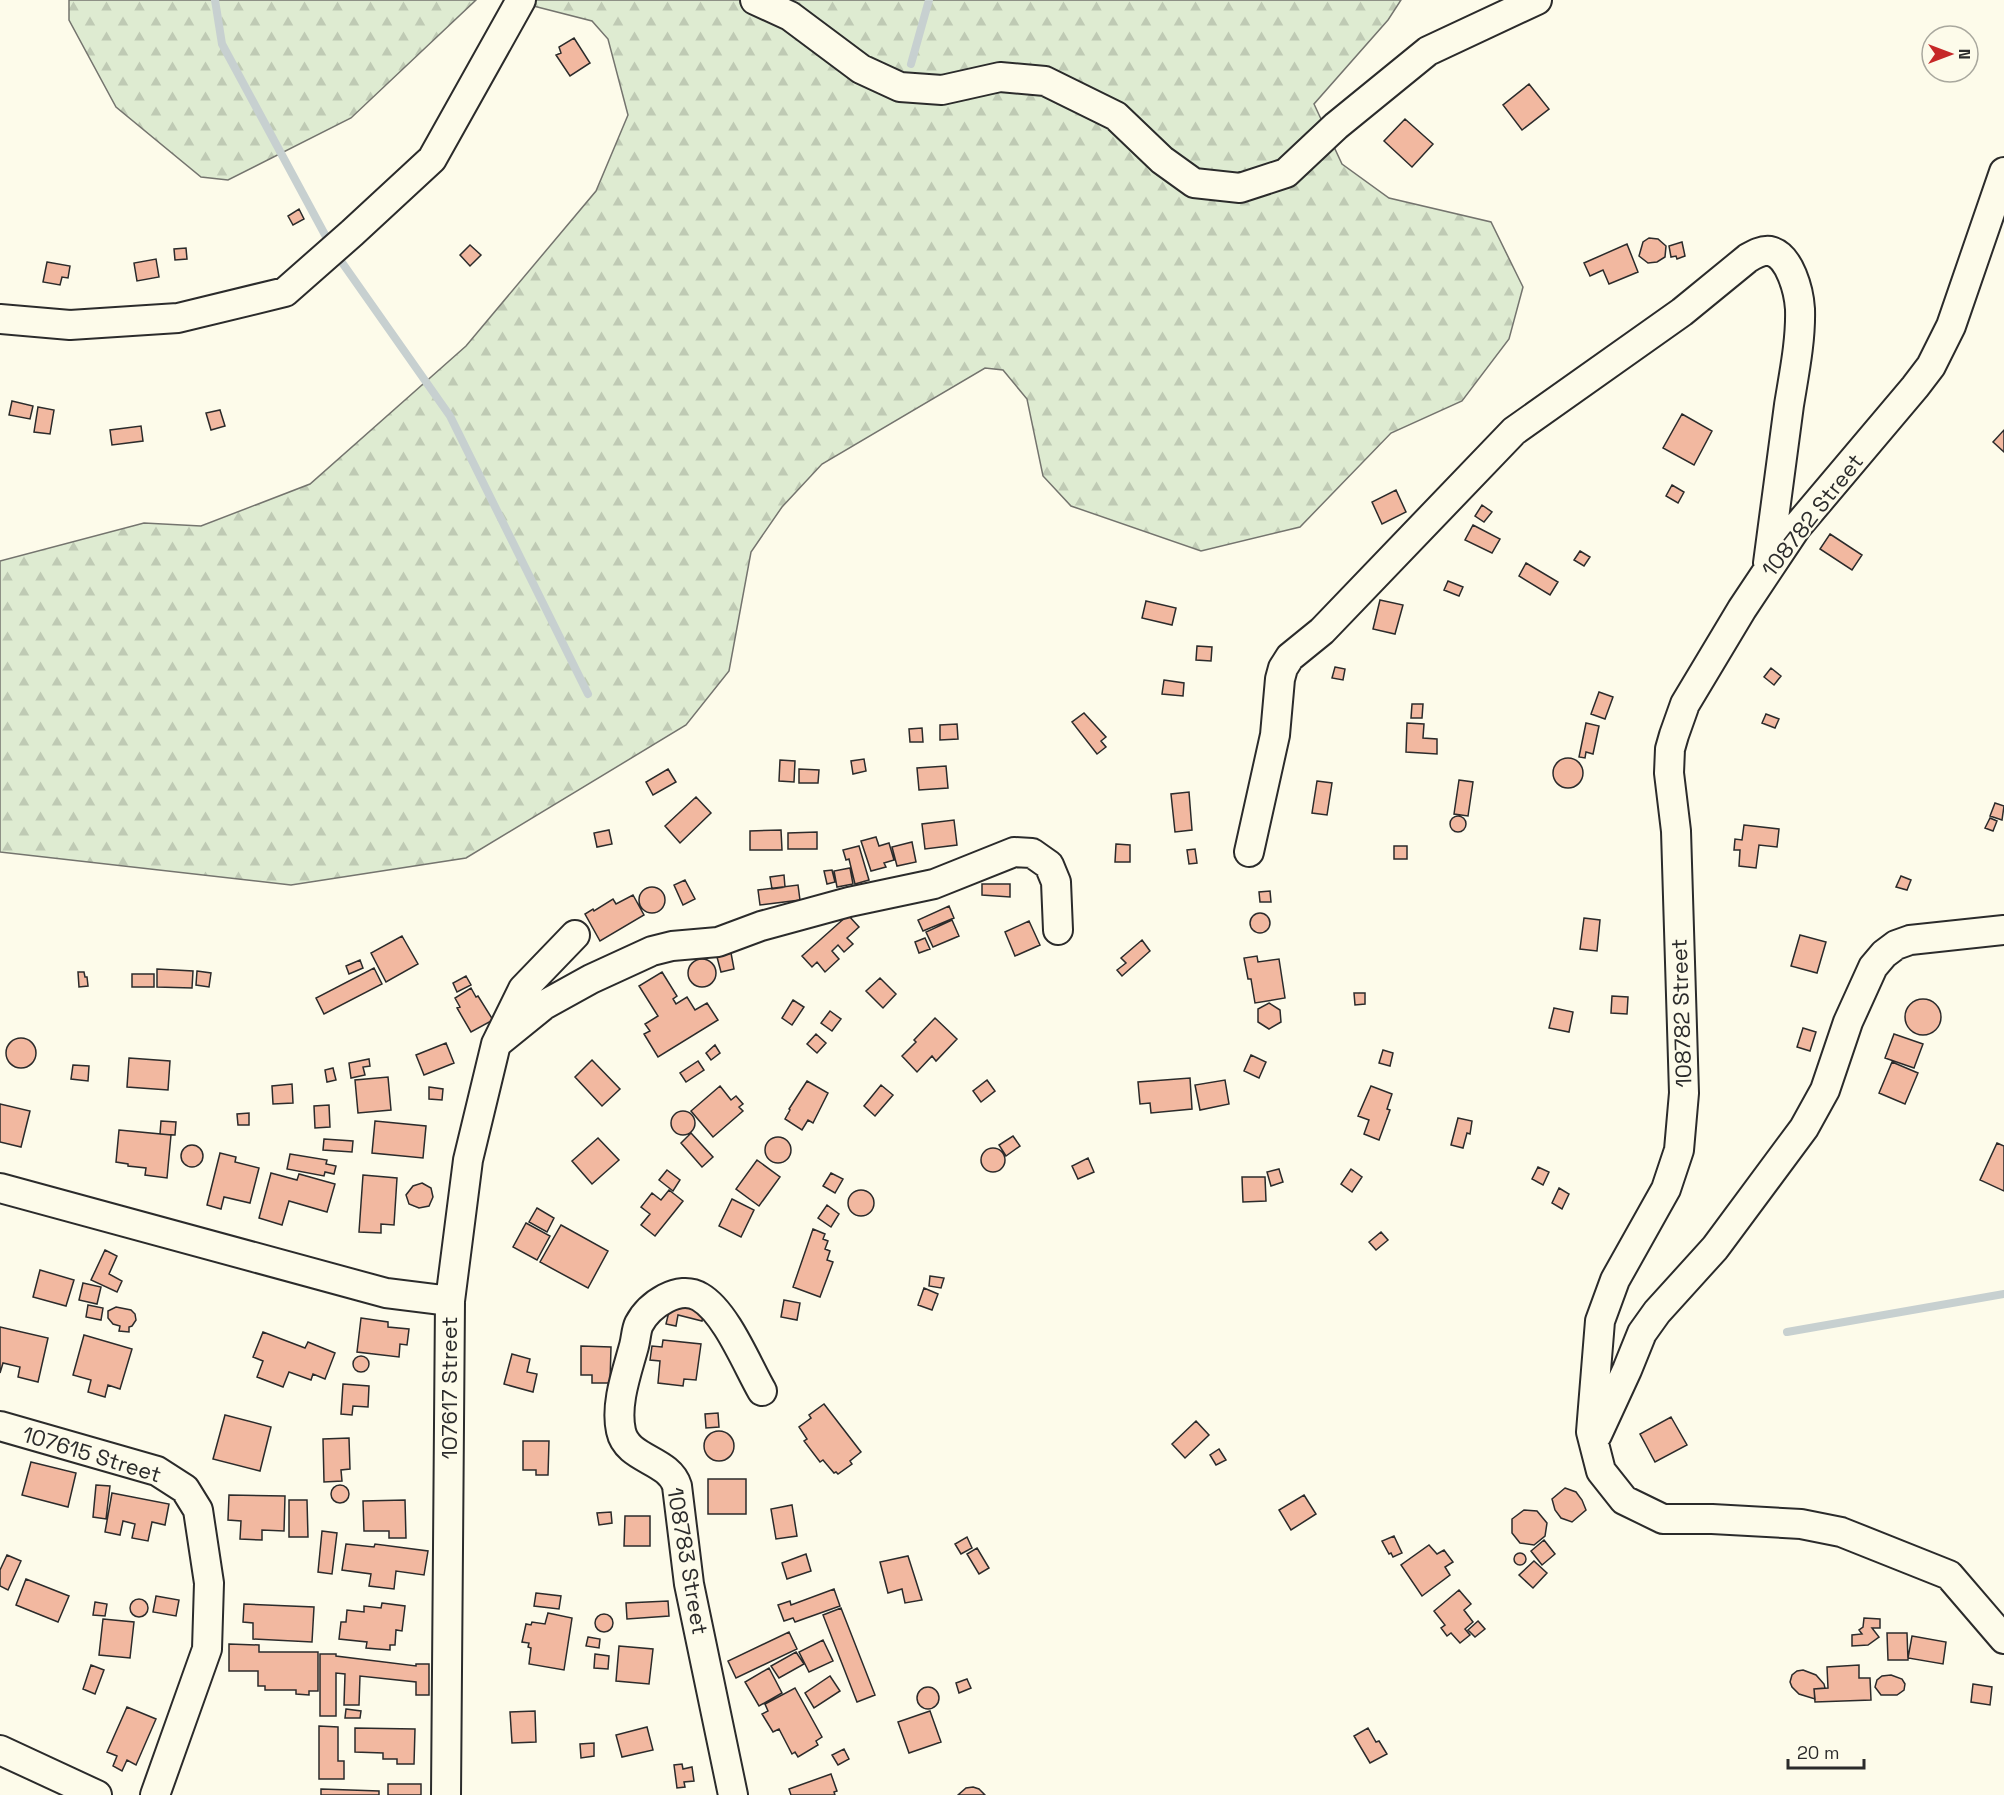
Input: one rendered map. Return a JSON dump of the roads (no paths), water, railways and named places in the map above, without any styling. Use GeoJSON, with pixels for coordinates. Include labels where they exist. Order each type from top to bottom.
{"type":"FeatureCollection","features":[{"type":"Feature","properties":{"kind":"street"},"geometry":{"type":"LineString","coordinates":[[0,319],[70,326],[178,318],[285,291],[432,159],[521,0]]}},
{"type":"Feature","properties":{"kind":"street"},"geometry":{"type":"LineString","coordinates":[[756,0],[790,16],[861,69],[900,87],[942,90],[1000,77],[1045,81],[1116,116],[1162,160],[1194,183],[1240,188],[1286,172],[1336,126],[1428,51],[1537,0]]}},
{"type":"Feature","properties":{"kind":"street","name":"108782 Street"},"geometry":{"type":"LineString","coordinates":[[2004,172],[1951,326],[1931,366],[1916,387],[1796,528],[1742,609],[1685,704],[1670,749],[1669,773],[1676,831],[1684,1093],[1679,1150],[1666,1189],[1615,1280],[1600,1321],[1591,1432],[1601,1471],[1624,1500],[1663,1519],[1801,1524],[1841,1532],[1948,1575],[2004,1639]]}},
{"type":"Feature","properties":{"kind":"street"},"geometry":{"type":"LineString","coordinates":[[1249,852],[1275,735],[1280,679],[1283,668],[1290,657],[1322,631],[1514,432],[1682,312],[1748,258],[1760,252],[1770,251],[1786,263],[1792,276],[1800,308],[1797,352],[1767,572]]}},
{"type":"Feature","properties":{"kind":"street"},"geometry":{"type":"LineString","coordinates":[[496,1044],[544,1005],[591,978],[652,951],[672,946],[718,942],[761,926],[849,902],[934,884],[1014,852],[1032,853],[1049,865],[1056,882],[1058,930]]}},
{"type":"Feature","properties":{"kind":"street"},"geometry":{"type":"LineString","coordinates":[[1593,1442],[1642,1333],[1657,1312],[1715,1248],[1809,1120],[1828,1084],[1848,1022],[1873,967],[1896,945],[1910,940],[2004,930]]}},
{"type":"Feature","properties":{"kind":"street"},"geometry":{"type":"LineString","coordinates":[[450,1301],[468,1160],[496,1044],[523,989],[575,934]]}},
{"type":"Feature","properties":{"kind":"street","name":"107617 Street"},"geometry":{"type":"LineString","coordinates":[[0,1188],[386,1293],[450,1301],[446,1795]]}},
{"type":"Feature","properties":{"kind":"street","name":"108783 Street"},"geometry":{"type":"LineString","coordinates":[[733,1795],[689,1584],[676,1482],[670,1472],[641,1456],[623,1438],[620,1431],[621,1396],[639,1324],[650,1310],[674,1294],[701,1297],[726,1322],[762,1391]]}},
{"type":"Feature","properties":{"kind":"street","name":"107615 Street"},"geometry":{"type":"LineString","coordinates":[[0,1426],[157,1470],[185,1489],[198,1510],[209,1583],[207,1648],[155,1795]]}},
{"type":"Feature","properties":{"kind":"street"},"geometry":{"type":"LineString","coordinates":[[0,1750],[97,1795]]}},
{"type":"Feature","properties":{"kind":"waterway"},"geometry":{"type":"LineString","coordinates":[[215,0],[222,44],[330,244]]}},
{"type":"Feature","properties":{"kind":"waterway"},"geometry":{"type":"LineString","coordinates":[[911,64],[929,0]]}},
{"type":"Feature","properties":{"kind":"waterway"},"geometry":{"type":"LineString","coordinates":[[336,254],[450,416],[588,694]]}},
{"type":"Feature","properties":{"kind":"waterway"},"geometry":{"type":"LineString","coordinates":[[1787,1332],[2004,1294]]}}]}
